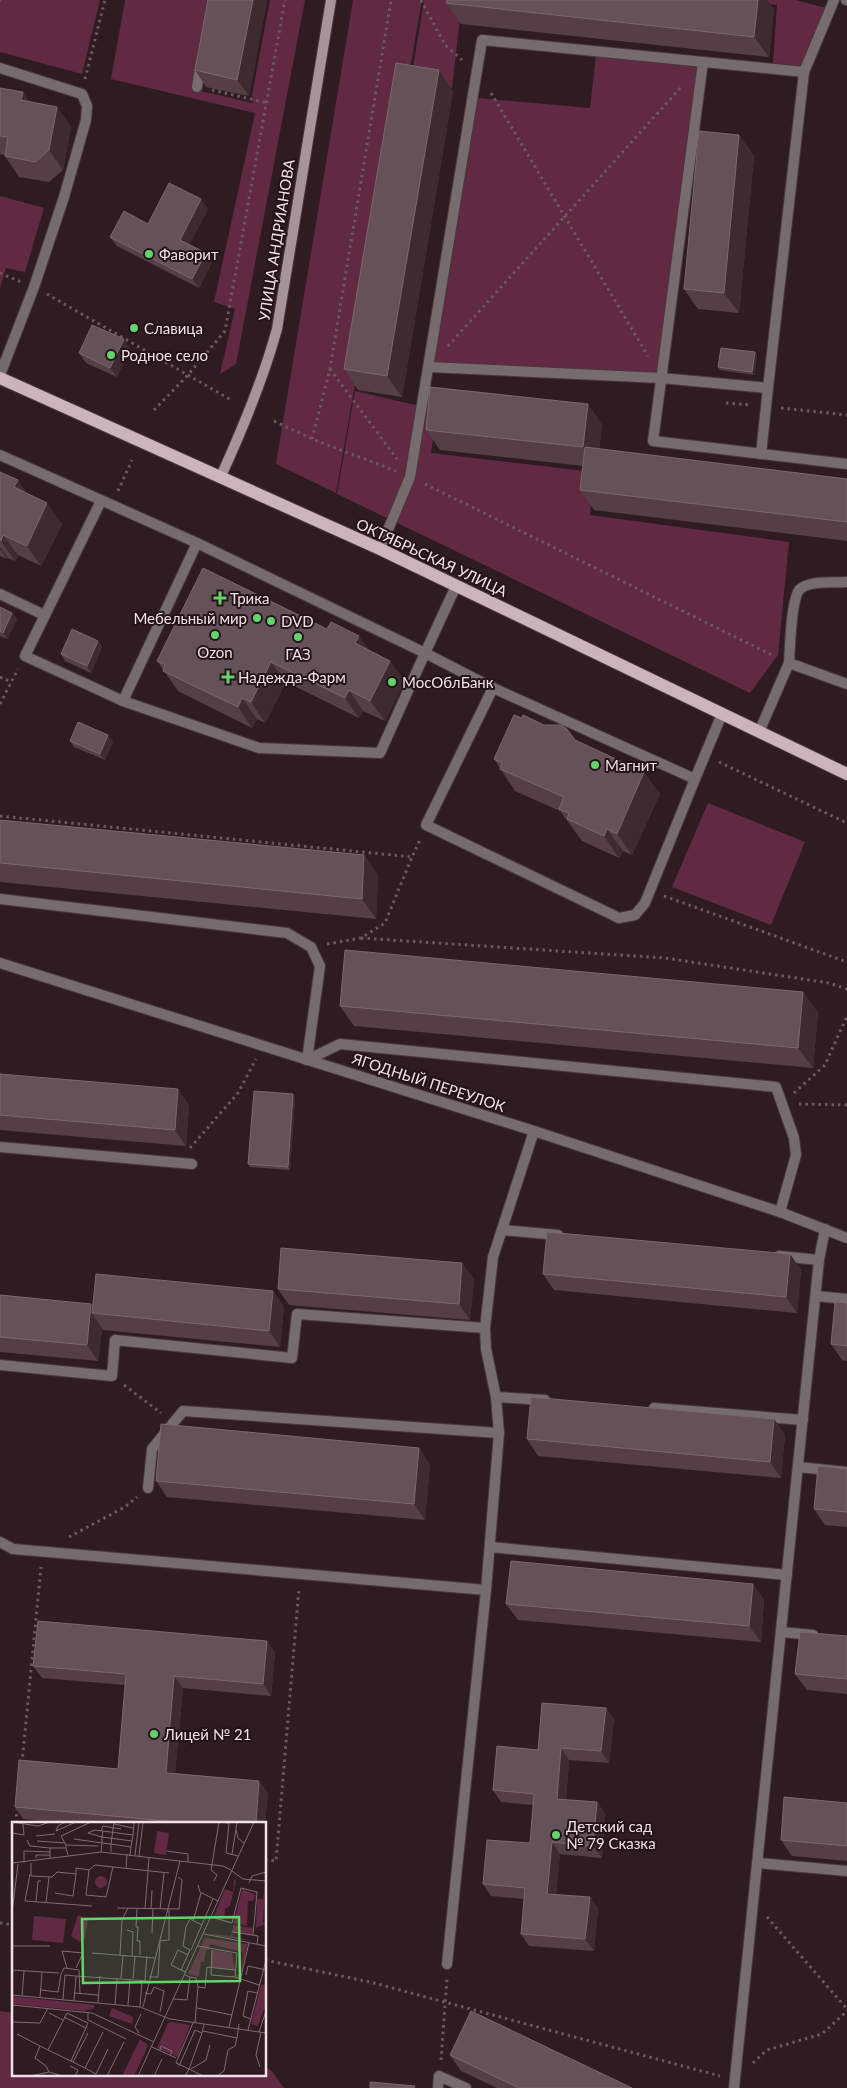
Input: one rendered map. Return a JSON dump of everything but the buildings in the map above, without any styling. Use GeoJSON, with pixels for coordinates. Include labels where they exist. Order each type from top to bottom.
{"type":"FeatureCollection","features":[{"type":"Feature","properties":{"kind":"main road","name":"ОКТЯБРЬСКАЯ УЛИЦА"},"geometry":{"type":"LineString","coordinates":[[0,376],[380,549],[847,774]]}},
{"type":"Feature","properties":{"kind":"street","name":"УЛИЦА АНДРИАНОВА"},"geometry":{"type":"LineString","coordinates":[[221,476],[251,410],[265,373],[277,329],[331,0]]}},
{"type":"Feature","properties":{"kind":"street"},"geometry":{"type":"LineString","coordinates":[[760,454],[804,72],[834,0]]}},
{"type":"Feature","properties":{"kind":"street"},"geometry":{"type":"LineString","coordinates":[[380,549],[410,477],[482,40],[804,72]]}},
{"type":"Feature","properties":{"kind":"street"},"geometry":{"type":"LineString","coordinates":[[197,87],[204,48]]}},
{"type":"Feature","properties":{"kind":"street"},"geometry":{"type":"LineString","coordinates":[[703,62],[653,441],[847,464]]}},
{"type":"Feature","properties":{"kind":"street"},"geometry":{"type":"LineString","coordinates":[[0,68],[82,94],[87,106],[86,120],[64,197],[34,287],[0,376]]}},
{"type":"Feature","properties":{"kind":"street"},"geometry":{"type":"LineString","coordinates":[[429,367],[661,378],[768,388]]}},
{"type":"Feature","properties":{"kind":"street"},"geometry":{"type":"LineString","coordinates":[[0,455],[197,543],[493,688],[695,779]]}},
{"type":"Feature","properties":{"kind":"street"},"geometry":{"type":"LineString","coordinates":[[102,501],[25,656],[123,701],[259,748],[380,753],[456,586]]}},
{"type":"Feature","properties":{"kind":"street"},"geometry":{"type":"LineString","coordinates":[[123,701],[197,543]]}},
{"type":"Feature","properties":{"kind":"street"},"geometry":{"type":"LineString","coordinates":[[759,732],[789,663],[795,600],[800,590],[810,584],[847,582]]}},
{"type":"Feature","properties":{"kind":"street"},"geometry":{"type":"LineString","coordinates":[[0,594],[44,615]]}},
{"type":"Feature","properties":{"kind":"street"},"geometry":{"type":"LineString","coordinates":[[789,663],[847,684]]}},
{"type":"Feature","properties":{"kind":"street"},"geometry":{"type":"LineString","coordinates":[[493,688],[426,825],[619,918],[635,915],[645,903],[722,714]]}},
{"type":"Feature","properties":{"kind":"street"},"geometry":{"type":"LineString","coordinates":[[0,899],[287,933],[311,947],[320,966],[307,1060]]}},
{"type":"Feature","properties":{"kind":"street","name":"ЯГОДНЫЙ ПЕРЕУЛОК"},"geometry":{"type":"LineString","coordinates":[[0,963],[534,1132],[780,1212],[847,1238]]}},
{"type":"Feature","properties":{"kind":"street"},"geometry":{"type":"LineString","coordinates":[[307,1060],[340,1044],[776,1087],[794,1138],[796,1155],[780,1212]]}},
{"type":"Feature","properties":{"kind":"street"},"geometry":{"type":"LineString","coordinates":[[447,1964],[486,1590],[499,1432],[496,1397],[486,1349],[485,1328],[493,1257],[534,1132]]}},
{"type":"Feature","properties":{"kind":"street"},"geometry":{"type":"LineString","coordinates":[[0,1147],[192,1164]]}},
{"type":"Feature","properties":{"kind":"street"},"geometry":{"type":"LineString","coordinates":[[735,2084],[816,1296],[825,1229]]}},
{"type":"Feature","properties":{"kind":"street"},"geometry":{"type":"LineString","coordinates":[[502,1230],[572,1237]]}},
{"type":"Feature","properties":{"kind":"street"},"geometry":{"type":"LineString","coordinates":[[770,1255],[820,1260]]}},
{"type":"Feature","properties":{"kind":"street"},"geometry":{"type":"LineString","coordinates":[[816,1296],[847,1299]]}},
{"type":"Feature","properties":{"kind":"street"},"geometry":{"type":"LineString","coordinates":[[0,1365],[112,1376],[115,1340],[292,1358],[297,1314],[485,1328]]}},
{"type":"Feature","properties":{"kind":"street"},"geometry":{"type":"LineString","coordinates":[[496,1397],[555,1401]]}},
{"type":"Feature","properties":{"kind":"street"},"geometry":{"type":"LineString","coordinates":[[645,1408],[803,1420]]}},
{"type":"Feature","properties":{"kind":"street"},"geometry":{"type":"LineString","coordinates":[[148,1488],[152,1449],[182,1411],[499,1432]]}},
{"type":"Feature","properties":{"kind":"street"},"geometry":{"type":"LineString","coordinates":[[798,1467],[847,1472]]}},
{"type":"Feature","properties":{"kind":"street"},"geometry":{"type":"LineString","coordinates":[[0,1542],[13,1549],[43,1552],[486,1590]]}},
{"type":"Feature","properties":{"kind":"street"},"geometry":{"type":"LineString","coordinates":[[490,1547],[787,1575]]}},
{"type":"Feature","properties":{"kind":"street"},"geometry":{"type":"LineString","coordinates":[[781,1632],[828,1637]]}},
{"type":"Feature","properties":{"kind":"street"},"geometry":{"type":"LineString","coordinates":[[758,1863],[847,1871]]}},
{"type":"Feature","properties":{"kind":"street"},"geometry":{"type":"LineString","coordinates":[[438,2088],[439,2076],[466,2088]]}},
{"type":"Feature","properties":{"kind":"path"},"geometry":{"type":"LineString","coordinates":[[82,94],[105,0]]}},
{"type":"Feature","properties":{"kind":"path"},"geometry":{"type":"LineString","coordinates":[[154,410],[188,376],[225,331],[268,103],[285,0]]}},
{"type":"Feature","properties":{"kind":"path"},"geometry":{"type":"LineString","coordinates":[[312,439],[330,369],[391,0]]}},
{"type":"Feature","properties":{"kind":"path"},"geometry":{"type":"LineString","coordinates":[[421,0],[444,45],[477,73],[661,378]]}},
{"type":"Feature","properties":{"kind":"path"},"geometry":{"type":"LineString","coordinates":[[429,367],[684,84]]}},
{"type":"Feature","properties":{"kind":"path"},"geometry":{"type":"LineString","coordinates":[[197,87],[268,103]]}},
{"type":"Feature","properties":{"kind":"path"},"geometry":{"type":"LineString","coordinates":[[34,287],[233,401]]}},
{"type":"Feature","properties":{"kind":"path"},"geometry":{"type":"LineString","coordinates":[[330,369],[410,477]]}},
{"type":"Feature","properties":{"kind":"path"},"geometry":{"type":"LineString","coordinates":[[274,421],[312,439],[410,477],[789,663]]}},
{"type":"Feature","properties":{"kind":"path"},"geometry":{"type":"LineString","coordinates":[[112,505],[132,460]]}},
{"type":"Feature","properties":{"kind":"path"},"geometry":{"type":"LineString","coordinates":[[0,704],[25,656]]}},
{"type":"Feature","properties":{"kind":"path"},"geometry":{"type":"LineString","coordinates":[[0,677],[11,682]]}},
{"type":"Feature","properties":{"kind":"path"},"geometry":{"type":"LineString","coordinates":[[705,755],[847,823]]}},
{"type":"Feature","properties":{"kind":"path"},"geometry":{"type":"LineString","coordinates":[[0,816],[412,857]]}},
{"type":"Feature","properties":{"kind":"path"},"geometry":{"type":"LineString","coordinates":[[361,938],[385,923],[426,825]]}},
{"type":"Feature","properties":{"kind":"path"},"geometry":{"type":"LineString","coordinates":[[650,891],[847,962]]}},
{"type":"Feature","properties":{"kind":"path"},"geometry":{"type":"LineString","coordinates":[[311,947],[361,938],[665,958],[829,983],[847,989]]}},
{"type":"Feature","properties":{"kind":"path"},"geometry":{"type":"LineString","coordinates":[[783,1104],[825,1065],[847,1016]]}},
{"type":"Feature","properties":{"kind":"path"},"geometry":{"type":"LineString","coordinates":[[175,1162],[197,1141],[238,1093],[264,1046]]}},
{"type":"Feature","properties":{"kind":"path"},"geometry":{"type":"LineString","coordinates":[[783,1104],[847,1105]]}},
{"type":"Feature","properties":{"kind":"path"},"geometry":{"type":"LineString","coordinates":[[112,1376],[174,1422]]}},
{"type":"Feature","properties":{"kind":"path"},"geometry":{"type":"LineString","coordinates":[[22,1766],[43,1552],[125,1507],[148,1488]]}},
{"type":"Feature","properties":{"kind":"path"},"geometry":{"type":"LineString","coordinates":[[266,1860],[276,1861],[301,1574]]}},
{"type":"Feature","properties":{"kind":"path"},"geometry":{"type":"LineString","coordinates":[[16,1822],[18,1804]]}},
{"type":"Feature","properties":{"kind":"path"},"geometry":{"type":"LineString","coordinates":[[266,1960],[370,1982],[446,2002],[735,2084],[767,2050],[822,2034],[847,2010],[754,1902]]}},
{"type":"Feature","properties":{"kind":"path"},"geometry":{"type":"LineString","coordinates":[[439,2076],[446,2002],[447,1964]]}},
{"type":"Feature","properties":{"kind":"shaded area"},"geometry":{"type":"Polygon","coordinates":[[[0,0],[100,0],[82,74],[0,52],[0,0]]]}},
{"type":"Feature","properties":{"kind":"shaded area"},"geometry":{"type":"Polygon","coordinates":[[[125,0],[209,0],[192,89],[253,103],[252,95],[270,0],[305,0],[236,364],[220,374],[235,309],[214,302],[255,113],[111,79],[125,0]]]}},
{"type":"Feature","properties":{"kind":"shaded area"},"geometry":{"type":"Polygon","coordinates":[[[353,0],[422,0],[336,493],[276,464],[353,0]]]}},
{"type":"Feature","properties":{"kind":"shaded area"},"geometry":{"type":"Polygon","coordinates":[[[424,0],[462,0],[452,88],[411,80],[424,0]]]}},
{"type":"Feature","properties":{"kind":"shaded area"},"geometry":{"type":"Polygon","coordinates":[[[726,0],[796,0],[826,8],[802,66],[773,63],[777,5],[726,0]]]}},
{"type":"Feature","properties":{"kind":"shaded area"},"geometry":{"type":"Polygon","coordinates":[[[596,56],[700,67],[659,374],[433,364],[477,98],[590,108],[596,56]]]}},
{"type":"Feature","properties":{"kind":"shaded area"},"geometry":{"type":"Polygon","coordinates":[[[0,196],[44,208],[25,272],[6,268],[0,288],[0,196]]]}},
{"type":"Feature","properties":{"kind":"shaded area"},"geometry":{"type":"Polygon","coordinates":[[[355,391],[437,410],[431,453],[594,472],[590,515],[789,542],[778,655],[750,693],[337,494],[355,391]]]}},
{"type":"Feature","properties":{"kind":"shaded area"},"geometry":{"type":"Polygon","coordinates":[[[708,803],[805,842],[771,925],[672,887],[708,803]]]}},
{"type":"Feature","properties":{"kind":"shaded area"},"geometry":{"type":"Polygon","coordinates":[[[0,2011],[12,2013],[12,2076],[266,2076],[266,2067],[272,2071],[284,2088],[0,2088],[0,2011]]]}},
{"type":"Feature","properties":{"kind":"place","name":"Фаворит"},"geometry":{"type":"Point","coordinates":[149,254]}},
{"type":"Feature","properties":{"kind":"place","name":"Славица"},"geometry":{"type":"Point","coordinates":[134,328]}},
{"type":"Feature","properties":{"kind":"place","name":"Родное село"},"geometry":{"type":"Point","coordinates":[111,355]}},
{"type":"Feature","properties":{"kind":"place","name":"Трика"},"geometry":{"type":"Point","coordinates":[220,598]}},
{"type":"Feature","properties":{"kind":"place","name":"Мебельный мир"},"geometry":{"type":"Point","coordinates":[257,618]}},
{"type":"Feature","properties":{"kind":"place","name":"DVD"},"geometry":{"type":"Point","coordinates":[271,621]}},
{"type":"Feature","properties":{"kind":"place","name":"Ozon"},"geometry":{"type":"Point","coordinates":[215,635]}},
{"type":"Feature","properties":{"kind":"place","name":"ГАЗ"},"geometry":{"type":"Point","coordinates":[298,637]}},
{"type":"Feature","properties":{"kind":"place","name":"Надежда-Фарм"},"geometry":{"type":"Point","coordinates":[228,677]}},
{"type":"Feature","properties":{"kind":"place","name":"МосОблБанк"},"geometry":{"type":"Point","coordinates":[392,682]}},
{"type":"Feature","properties":{"kind":"place","name":"Магнит"},"geometry":{"type":"Point","coordinates":[595,765]}},
{"type":"Feature","properties":{"kind":"place","name":"Лицей № 21"},"geometry":{"type":"Point","coordinates":[154,1734]}},
{"type":"Feature","properties":{"kind":"place","name":"Детский сад № 79 Сказка"},"geometry":{"type":"Point","coordinates":[556,1835]}}]}
